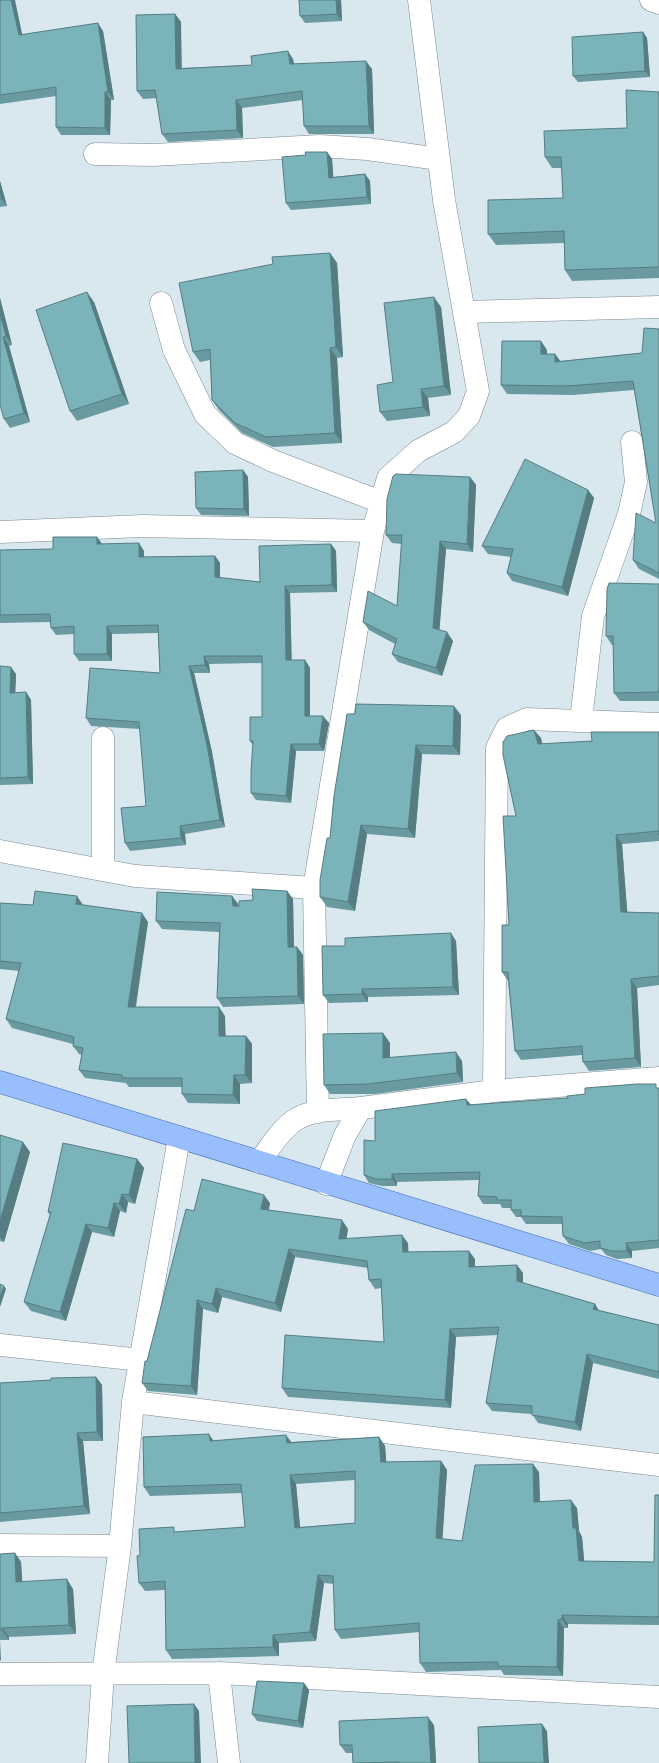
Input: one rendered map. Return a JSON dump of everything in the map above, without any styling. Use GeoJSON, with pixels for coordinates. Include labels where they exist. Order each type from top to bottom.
{"type":"FeatureCollection","features":[{"type":"Feature","properties":{"kind":"main road"},"geometry":{"type":"LineString","coordinates":[[0,1082],[326,1184],[659,1285]]}},
{"type":"Feature","properties":{"kind":"street"},"geometry":{"type":"LineString","coordinates":[[318,1112],[314,888],[372,531],[388,478],[418,451],[454,432],[469,416],[478,391],[444,200],[419,0]]}},
{"type":"Feature","properties":{"kind":"street"},"geometry":{"type":"LineString","coordinates":[[651,0],[659,3]]}},
{"type":"Feature","properties":{"kind":"street"},"geometry":{"type":"LineString","coordinates":[[95,154],[153,155],[320,146],[367,149],[439,159]]}},
{"type":"Feature","properties":{"kind":"street"},"geometry":{"type":"LineString","coordinates":[[161,303],[174,350],[205,414],[235,444],[273,461],[381,502]]}},
{"type":"Feature","properties":{"kind":"street"},"geometry":{"type":"LineString","coordinates":[[464,312],[659,307]]}},
{"type":"Feature","properties":{"kind":"street"},"geometry":{"type":"LineString","coordinates":[[581,720],[593,616],[629,514],[636,482],[632,442]]}},
{"type":"Feature","properties":{"kind":"street"},"geometry":{"type":"LineString","coordinates":[[0,532],[142,526],[372,531]]}},
{"type":"Feature","properties":{"kind":"street"},"geometry":{"type":"LineString","coordinates":[[494,1091],[498,748],[507,728],[527,719],[659,724]]}},
{"type":"Feature","properties":{"kind":"street"},"geometry":{"type":"LineString","coordinates":[[103,738],[103,870]]}},
{"type":"Feature","properties":{"kind":"street"},"geometry":{"type":"LineString","coordinates":[[0,851],[135,876],[314,888]]}},
{"type":"Feature","properties":{"kind":"street"},"geometry":{"type":"LineString","coordinates":[[259,1162],[283,1130],[296,1120],[318,1112],[494,1091],[659,1078]]}},
{"type":"Feature","properties":{"kind":"street"},"geometry":{"type":"LineString","coordinates":[[326,1184],[345,1135],[361,1108]]}},
{"type":"Feature","properties":{"kind":"street"},"geometry":{"type":"LineString","coordinates":[[97,1763],[103,1674],[120,1546],[133,1402],[179,1138]]}},
{"type":"Feature","properties":{"kind":"street"},"geometry":{"type":"LineString","coordinates":[[0,1345],[141,1360]]}},
{"type":"Feature","properties":{"kind":"street"},"geometry":{"type":"LineString","coordinates":[[133,1402],[659,1465]]}},
{"type":"Feature","properties":{"kind":"street"},"geometry":{"type":"LineString","coordinates":[[0,1545],[120,1546]]}},
{"type":"Feature","properties":{"kind":"street"},"geometry":{"type":"LineString","coordinates":[[219,1673],[229,1763]]}},
{"type":"Feature","properties":{"kind":"street"},"geometry":{"type":"LineString","coordinates":[[0,1674],[219,1673],[659,1697]]}},
{"type":"Feature","properties":{"kind":"building"},"geometry":{"type":"Polygon","coordinates":[[[0,0],[11,0],[19,35],[98,23],[108,92],[105,92],[105,128],[56,127],[56,87],[0,95],[0,0]]]}},
{"type":"Feature","properties":{"kind":"building"},"geometry":{"type":"Polygon","coordinates":[[[299,0],[336,0],[337,14],[300,16],[299,0]]]}},
{"type":"Feature","properties":{"kind":"building"},"geometry":{"type":"Polygon","coordinates":[[[175,14],[176,69],[252,65],[251,56],[288,51],[290,64],[366,61],[369,126],[304,126],[302,91],[236,100],[237,130],[162,134],[155,90],[137,91],[136,15],[175,14]]]}},
{"type":"Feature","properties":{"kind":"building"},"geometry":{"type":"Polygon","coordinates":[[[643,32],[645,71],[573,76],[572,37],[643,32]]]}},
{"type":"Feature","properties":{"kind":"building"},"geometry":{"type":"Polygon","coordinates":[[[626,90],[659,92],[659,267],[565,270],[564,231],[488,234],[488,200],[563,198],[561,157],[545,157],[544,131],[627,128],[626,90]]]}},
{"type":"Feature","properties":{"kind":"building"},"geometry":{"type":"Polygon","coordinates":[[[305,152],[327,152],[329,178],[365,174],[367,197],[286,203],[282,157],[306,155],[305,152]]]}},
{"type":"Feature","properties":{"kind":"building"},"geometry":{"type":"Polygon","coordinates":[[[330,253],[336,347],[330,348],[335,433],[266,437],[235,423],[212,400],[210,349],[193,352],[179,283],[273,264],[272,257],[330,253]]]}},
{"type":"Feature","properties":{"kind":"building"},"geometry":{"type":"Polygon","coordinates":[[[87,292],[122,394],[70,411],[36,310],[87,292]]]}},
{"type":"Feature","properties":{"kind":"building"},"geometry":{"type":"Polygon","coordinates":[[[434,297],[444,386],[421,389],[423,407],[380,412],[377,385],[393,382],[384,303],[434,297]]]}},
{"type":"Feature","properties":{"kind":"building"},"geometry":{"type":"Polygon","coordinates":[[[0,314],[6,336],[3,337],[24,413],[4,419],[0,405],[0,314]]]}},
{"type":"Feature","properties":{"kind":"building"},"geometry":{"type":"Polygon","coordinates":[[[644,328],[659,329],[659,573],[633,560],[636,513],[656,523],[633,381],[567,386],[501,385],[502,341],[541,341],[541,354],[555,354],[555,362],[642,353],[644,328]]]}},
{"type":"Feature","properties":{"kind":"building"},"geometry":{"type":"Polygon","coordinates":[[[525,459],[588,490],[562,587],[507,573],[513,549],[482,546],[525,459]]]}},
{"type":"Feature","properties":{"kind":"building"},"geometry":{"type":"Polygon","coordinates":[[[243,470],[244,509],[196,508],[195,472],[243,470]]]}},
{"type":"Feature","properties":{"kind":"building"},"geometry":{"type":"Polygon","coordinates":[[[396,474],[470,477],[467,544],[440,541],[433,628],[447,632],[436,668],[392,654],[397,639],[363,622],[368,591],[397,606],[402,535],[386,535],[387,499],[393,476],[396,474]]]}},
{"type":"Feature","properties":{"kind":"building"},"geometry":{"type":"Polygon","coordinates":[[[53,537],[97,537],[97,544],[139,543],[139,557],[215,556],[215,577],[260,582],[259,546],[331,544],[332,585],[285,586],[286,660],[305,660],[305,716],[323,716],[319,744],[291,744],[286,796],[251,793],[253,741],[250,741],[250,717],[262,717],[262,656],[204,656],[205,665],[189,666],[207,745],[220,820],[180,826],[181,838],[125,843],[121,808],[146,806],[139,722],[86,718],[90,668],[160,673],[158,625],[107,626],[107,654],[74,654],[74,626],[51,628],[50,614],[0,615],[0,550],[53,549],[53,537]]]}},
{"type":"Feature","properties":{"kind":"building"},"geometry":{"type":"Polygon","coordinates":[[[609,583],[659,584],[659,692],[614,693],[613,636],[606,636],[607,589],[609,583]]]}},
{"type":"Feature","properties":{"kind":"building"},"geometry":{"type":"Polygon","coordinates":[[[0,666],[11,667],[10,693],[26,692],[28,777],[0,778],[0,666]]]}},
{"type":"Feature","properties":{"kind":"building"},"geometry":{"type":"Polygon","coordinates":[[[356,704],[454,706],[453,746],[416,745],[408,829],[361,825],[348,902],[320,897],[320,880],[327,838],[330,838],[334,796],[347,714],[355,714],[356,704]]]}},
{"type":"Feature","properties":{"kind":"building"},"geometry":{"type":"Polygon","coordinates":[[[534,730],[538,744],[592,741],[591,732],[659,732],[659,831],[616,835],[621,912],[659,913],[659,976],[631,979],[635,1058],[583,1062],[582,1046],[515,1051],[508,972],[502,972],[502,925],[509,925],[503,816],[516,816],[503,755],[503,742],[507,736],[534,730]]]}},
{"type":"Feature","properties":{"kind":"building"},"geometry":{"type":"Polygon","coordinates":[[[252,889],[287,891],[288,947],[297,947],[298,996],[217,998],[220,923],[156,921],[157,892],[232,896],[233,906],[239,906],[239,901],[253,900],[252,889]]]}},
{"type":"Feature","properties":{"kind":"building"},"geometry":{"type":"Polygon","coordinates":[[[35,891],[77,896],[76,904],[142,913],[128,1007],[219,1007],[219,1036],[246,1036],[245,1075],[234,1075],[233,1095],[182,1094],[182,1078],[122,1078],[122,1075],[79,1070],[83,1048],[73,1046],[74,1037],[6,1019],[21,963],[0,961],[0,903],[33,905],[35,891]]]}},
{"type":"Feature","properties":{"kind":"building"},"geometry":{"type":"Polygon","coordinates":[[[451,933],[453,987],[362,989],[362,994],[323,995],[322,946],[345,946],[345,938],[451,933]]]}},
{"type":"Feature","properties":{"kind":"building"},"geometry":{"type":"Polygon","coordinates":[[[383,1033],[383,1058],[456,1052],[457,1073],[368,1084],[324,1085],[323,1034],[383,1033]]]}},
{"type":"Feature","properties":{"kind":"building"},"geometry":{"type":"Polygon","coordinates":[[[656,1084],[656,1088],[659,1088],[659,1240],[626,1243],[627,1251],[612,1251],[600,1248],[600,1241],[584,1243],[563,1236],[562,1217],[521,1216],[521,1210],[511,1210],[511,1200],[497,1200],[497,1197],[478,1196],[480,1172],[392,1174],[392,1179],[376,1179],[364,1175],[364,1140],[375,1141],[375,1111],[466,1099],[467,1105],[568,1098],[567,1096],[585,1094],[585,1088],[656,1084]]]}},
{"type":"Feature","properties":{"kind":"building"},"geometry":{"type":"Polygon","coordinates":[[[0,1135],[23,1142],[0,1221],[0,1135]]]}},
{"type":"Feature","properties":{"kind":"building"},"geometry":{"type":"Polygon","coordinates":[[[63,1143],[137,1159],[129,1195],[122,1194],[119,1204],[114,1203],[108,1228],[86,1224],[60,1312],[24,1302],[51,1212],[48,1212],[63,1143]]]}},
{"type":"Feature","properties":{"kind":"building"},"geometry":{"type":"Polygon","coordinates":[[[202,1179],[264,1195],[261,1209],[342,1220],[339,1239],[402,1235],[403,1252],[469,1251],[469,1267],[517,1265],[517,1281],[595,1304],[593,1309],[659,1325],[659,1372],[587,1354],[575,1422],[532,1415],[532,1406],[486,1403],[499,1327],[450,1329],[445,1400],[282,1388],[285,1335],[384,1342],[381,1279],[369,1280],[367,1261],[289,1249],[275,1303],[216,1288],[212,1304],[197,1300],[191,1386],[142,1383],[145,1361],[147,1361],[186,1209],[194,1211],[202,1179]]]}},
{"type":"Feature","properties":{"kind":"building"},"geometry":{"type":"Polygon","coordinates":[[[0,1284],[4,1286],[0,1297],[0,1284]]]}},
{"type":"Feature","properties":{"kind":"building"},"geometry":{"type":"Polygon","coordinates":[[[96,1377],[97,1432],[77,1433],[84,1506],[0,1513],[0,1383],[51,1380],[51,1378],[96,1377]]]}},
{"type":"Feature","properties":{"kind":"building"},"geometry":{"type":"Polygon","coordinates":[[[209,1434],[210,1441],[286,1435],[287,1443],[379,1437],[381,1462],[441,1461],[436,1538],[462,1541],[475,1465],[533,1464],[534,1502],[571,1500],[573,1528],[576,1528],[579,1561],[654,1562],[655,1495],[659,1495],[659,1617],[562,1615],[562,1619],[558,1620],[557,1667],[498,1666],[498,1662],[420,1663],[419,1623],[335,1630],[333,1576],[318,1575],[310,1632],[273,1635],[273,1647],[166,1650],[165,1581],[139,1583],[137,1556],[140,1555],[139,1529],[174,1527],[174,1532],[245,1527],[241,1484],[144,1487],[143,1437],[209,1434]],[[355,1471],[290,1475],[295,1528],[355,1523],[355,1471]]]}},
{"type":"Feature","properties":{"kind":"building"},"geometry":{"type":"Polygon","coordinates":[[[15,1553],[16,1582],[67,1579],[69,1625],[2,1628],[2,1630],[0,1630],[0,1554],[15,1553]]]}},
{"type":"Feature","properties":{"kind":"building"},"geometry":{"type":"Polygon","coordinates":[[[257,1681],[304,1683],[298,1721],[252,1714],[257,1681]]]}},
{"type":"Feature","properties":{"kind":"building"},"geometry":{"type":"Polygon","coordinates":[[[194,1704],[195,1763],[129,1763],[127,1706],[194,1704]]]}},
{"type":"Feature","properties":{"kind":"building"},"geometry":{"type":"Polygon","coordinates":[[[428,1717],[431,1763],[353,1763],[352,1745],[340,1745],[339,1721],[428,1717]]]}},
{"type":"Feature","properties":{"kind":"building"},"geometry":{"type":"Polygon","coordinates":[[[542,1724],[544,1763],[479,1763],[478,1727],[542,1724]]]}}]}
